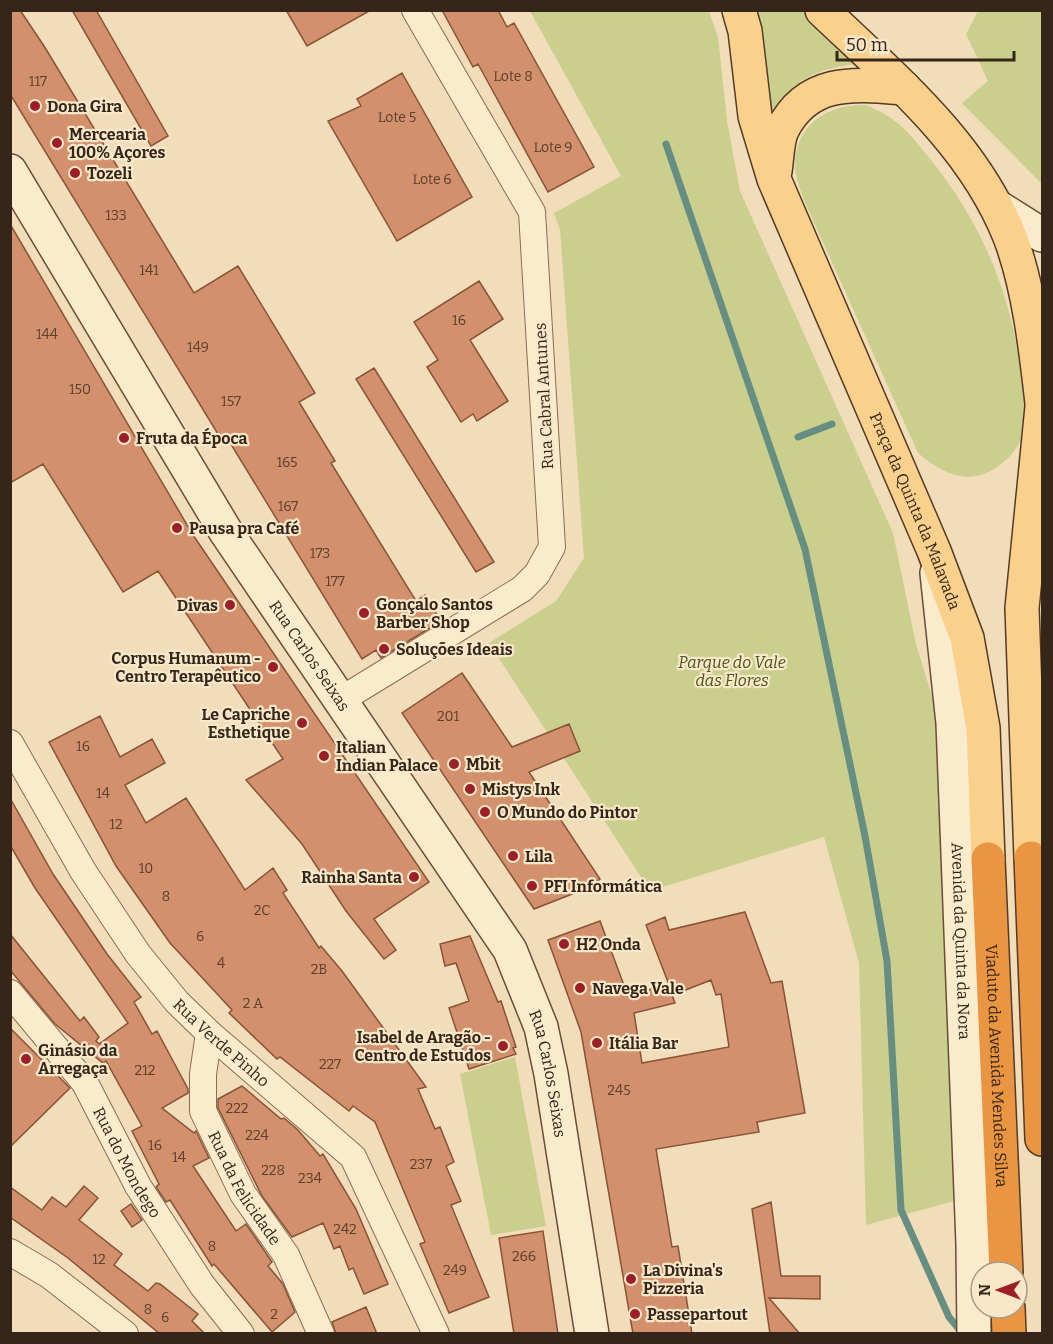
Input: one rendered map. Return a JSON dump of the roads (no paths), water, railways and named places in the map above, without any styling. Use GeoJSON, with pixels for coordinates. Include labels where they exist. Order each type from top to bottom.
{"type":"FeatureCollection","features":[{"type":"Feature","properties":{"kind":"highway"},"geometry":{"type":"LineString","coordinates":[[1031,858],[1042,1139]]}},
{"type":"Feature","properties":{"kind":"highway","name":"Viaduto da Avenida Mendes Silva"},"geometry":{"type":"LineString","coordinates":[[988,859],[1005,1260]]}},
{"type":"Feature","properties":{"kind":"main road","name":"Praça da Quinta da Malavada"},"geometry":{"type":"LineString","coordinates":[[739,10],[745,31],[755,116],[774,179],[934,551],[967,638],[977,683],[983,728],[988,859]]}},
{"type":"Feature","properties":{"kind":"main road"},"geometry":{"type":"LineString","coordinates":[[822,10],[904,88],[966,155],[996,206],[1010,238],[1018,265],[1036,351],[1042,405],[1022,608],[1031,858]]}},
{"type":"Feature","properties":{"kind":"main road"},"geometry":{"type":"LineString","coordinates":[[774,179],[782,131],[797,109],[812,95],[837,86],[904,88]]}},
{"type":"Feature","properties":{"kind":"street","name":"Rua Cabral Antunes"},"geometry":{"type":"LineString","coordinates":[[339,701],[522,590],[537,574],[552,547],[532,212],[415,10]]}},
{"type":"Feature","properties":{"kind":"street","name":"Rua Carlos Seixas"},"geometry":{"type":"LineString","coordinates":[[10,171],[226,532],[510,950],[541,1027],[551,1074],[592,1334]]}},
{"type":"Feature","properties":{"kind":"street"},"geometry":{"type":"LineString","coordinates":[[996,206],[1042,235]]}},
{"type":"Feature","properties":{"kind":"street","name":"Avenida da Quinta da Nora"},"geometry":{"type":"LineString","coordinates":[[934,551],[953,723],[974,1264],[974,1334]]}},
{"type":"Feature","properties":{"kind":"street","name":"Rua Verde Pinho"},"geometry":{"type":"LineString","coordinates":[[10,743],[83,871],[138,954],[177,1002],[209,1033],[353,1157],[436,1334]]}},
{"type":"Feature","properties":{"kind":"street","name":"Rua do Mondego"},"geometry":{"type":"LineString","coordinates":[[10,993],[86,1083],[138,1186],[202,1285],[241,1334]]}},
{"type":"Feature","properties":{"kind":"street","name":"Rua da Felicidade"},"geometry":{"type":"LineString","coordinates":[[209,1033],[203,1074],[203,1111],[243,1194],[286,1255],[321,1334]]}},
{"type":"Feature","properties":{"kind":"street"},"geometry":{"type":"LineString","coordinates":[[10,1251],[49,1275],[125,1334]]}},
{"type":"Feature","properties":{"kind":"waterway"},"geometry":{"type":"LineString","coordinates":[[666,144],[805,549],[865,836],[887,961],[901,1210],[949,1317],[963,1334]]}},
{"type":"Feature","properties":{"kind":"waterway"},"geometry":{"type":"LineString","coordinates":[[798,437],[832,424]]}},
{"type":"Feature","properties":{"kind":"place","name":"Dona Gira"},"geometry":{"type":"Point","coordinates":[35,106]}},
{"type":"Feature","properties":{"kind":"place","name":"Mercearia 100% Açores"},"geometry":{"type":"Point","coordinates":[57,143]}},
{"type":"Feature","properties":{"kind":"place","name":"Tozeli"},"geometry":{"type":"Point","coordinates":[75,173]}},
{"type":"Feature","properties":{"kind":"place","name":"Fruta da Época"},"geometry":{"type":"Point","coordinates":[124,438]}},
{"type":"Feature","properties":{"kind":"place","name":"Pausa pra Café"},"geometry":{"type":"Point","coordinates":[177,528]}},
{"type":"Feature","properties":{"kind":"place","name":"Divas"},"geometry":{"type":"Point","coordinates":[230,605]}},
{"type":"Feature","properties":{"kind":"place","name":"Gonçalo Santos Barber Shop"},"geometry":{"type":"Point","coordinates":[364,613]}},
{"type":"Feature","properties":{"kind":"place","name":"Soluções Ideais"},"geometry":{"type":"Point","coordinates":[384,649]}},
{"type":"Feature","properties":{"kind":"place","name":"Corpus Humanum - Centro Terapêutico"},"geometry":{"type":"Point","coordinates":[273,667]}},
{"type":"Feature","properties":{"kind":"place","name":"Le Capriche Esthetique"},"geometry":{"type":"Point","coordinates":[302,723]}},
{"type":"Feature","properties":{"kind":"place","name":"Italian Indian Palace"},"geometry":{"type":"Point","coordinates":[324,756]}},
{"type":"Feature","properties":{"kind":"place","name":"Mbit"},"geometry":{"type":"Point","coordinates":[454,764]}},
{"type":"Feature","properties":{"kind":"place","name":"Mistys Ink"},"geometry":{"type":"Point","coordinates":[470,789]}},
{"type":"Feature","properties":{"kind":"place","name":"O Mundo do Pintor"},"geometry":{"type":"Point","coordinates":[485,812]}},
{"type":"Feature","properties":{"kind":"place","name":"Lila"},"geometry":{"type":"Point","coordinates":[513,856]}},
{"type":"Feature","properties":{"kind":"place","name":"Rainha Santa"},"geometry":{"type":"Point","coordinates":[414,877]}},
{"type":"Feature","properties":{"kind":"place","name":"PFI Informática"},"geometry":{"type":"Point","coordinates":[532,886]}},
{"type":"Feature","properties":{"kind":"place","name":"H2 Onda"},"geometry":{"type":"Point","coordinates":[564,944]}},
{"type":"Feature","properties":{"kind":"place","name":"Navega Vale"},"geometry":{"type":"Point","coordinates":[580,988]}},
{"type":"Feature","properties":{"kind":"place","name":"Itália Bar"},"geometry":{"type":"Point","coordinates":[597,1043]}},
{"type":"Feature","properties":{"kind":"place","name":"Isabel de Aragão - Centro de Estudos"},"geometry":{"type":"Point","coordinates":[503,1046]}},
{"type":"Feature","properties":{"kind":"place","name":"Ginásio da Arregaça"},"geometry":{"type":"Point","coordinates":[26,1059]}},
{"type":"Feature","properties":{"kind":"place","name":"La Divina's Pizzeria"},"geometry":{"type":"Point","coordinates":[631,1279]}},
{"type":"Feature","properties":{"kind":"place","name":"Passepartout"},"geometry":{"type":"Point","coordinates":[635,1314]}},
{"type":"Feature","properties":{"kind":"park label","name":"Parque do Vale das Flores"},"geometry":{"type":"Point","coordinates":[732,671]}}]}
